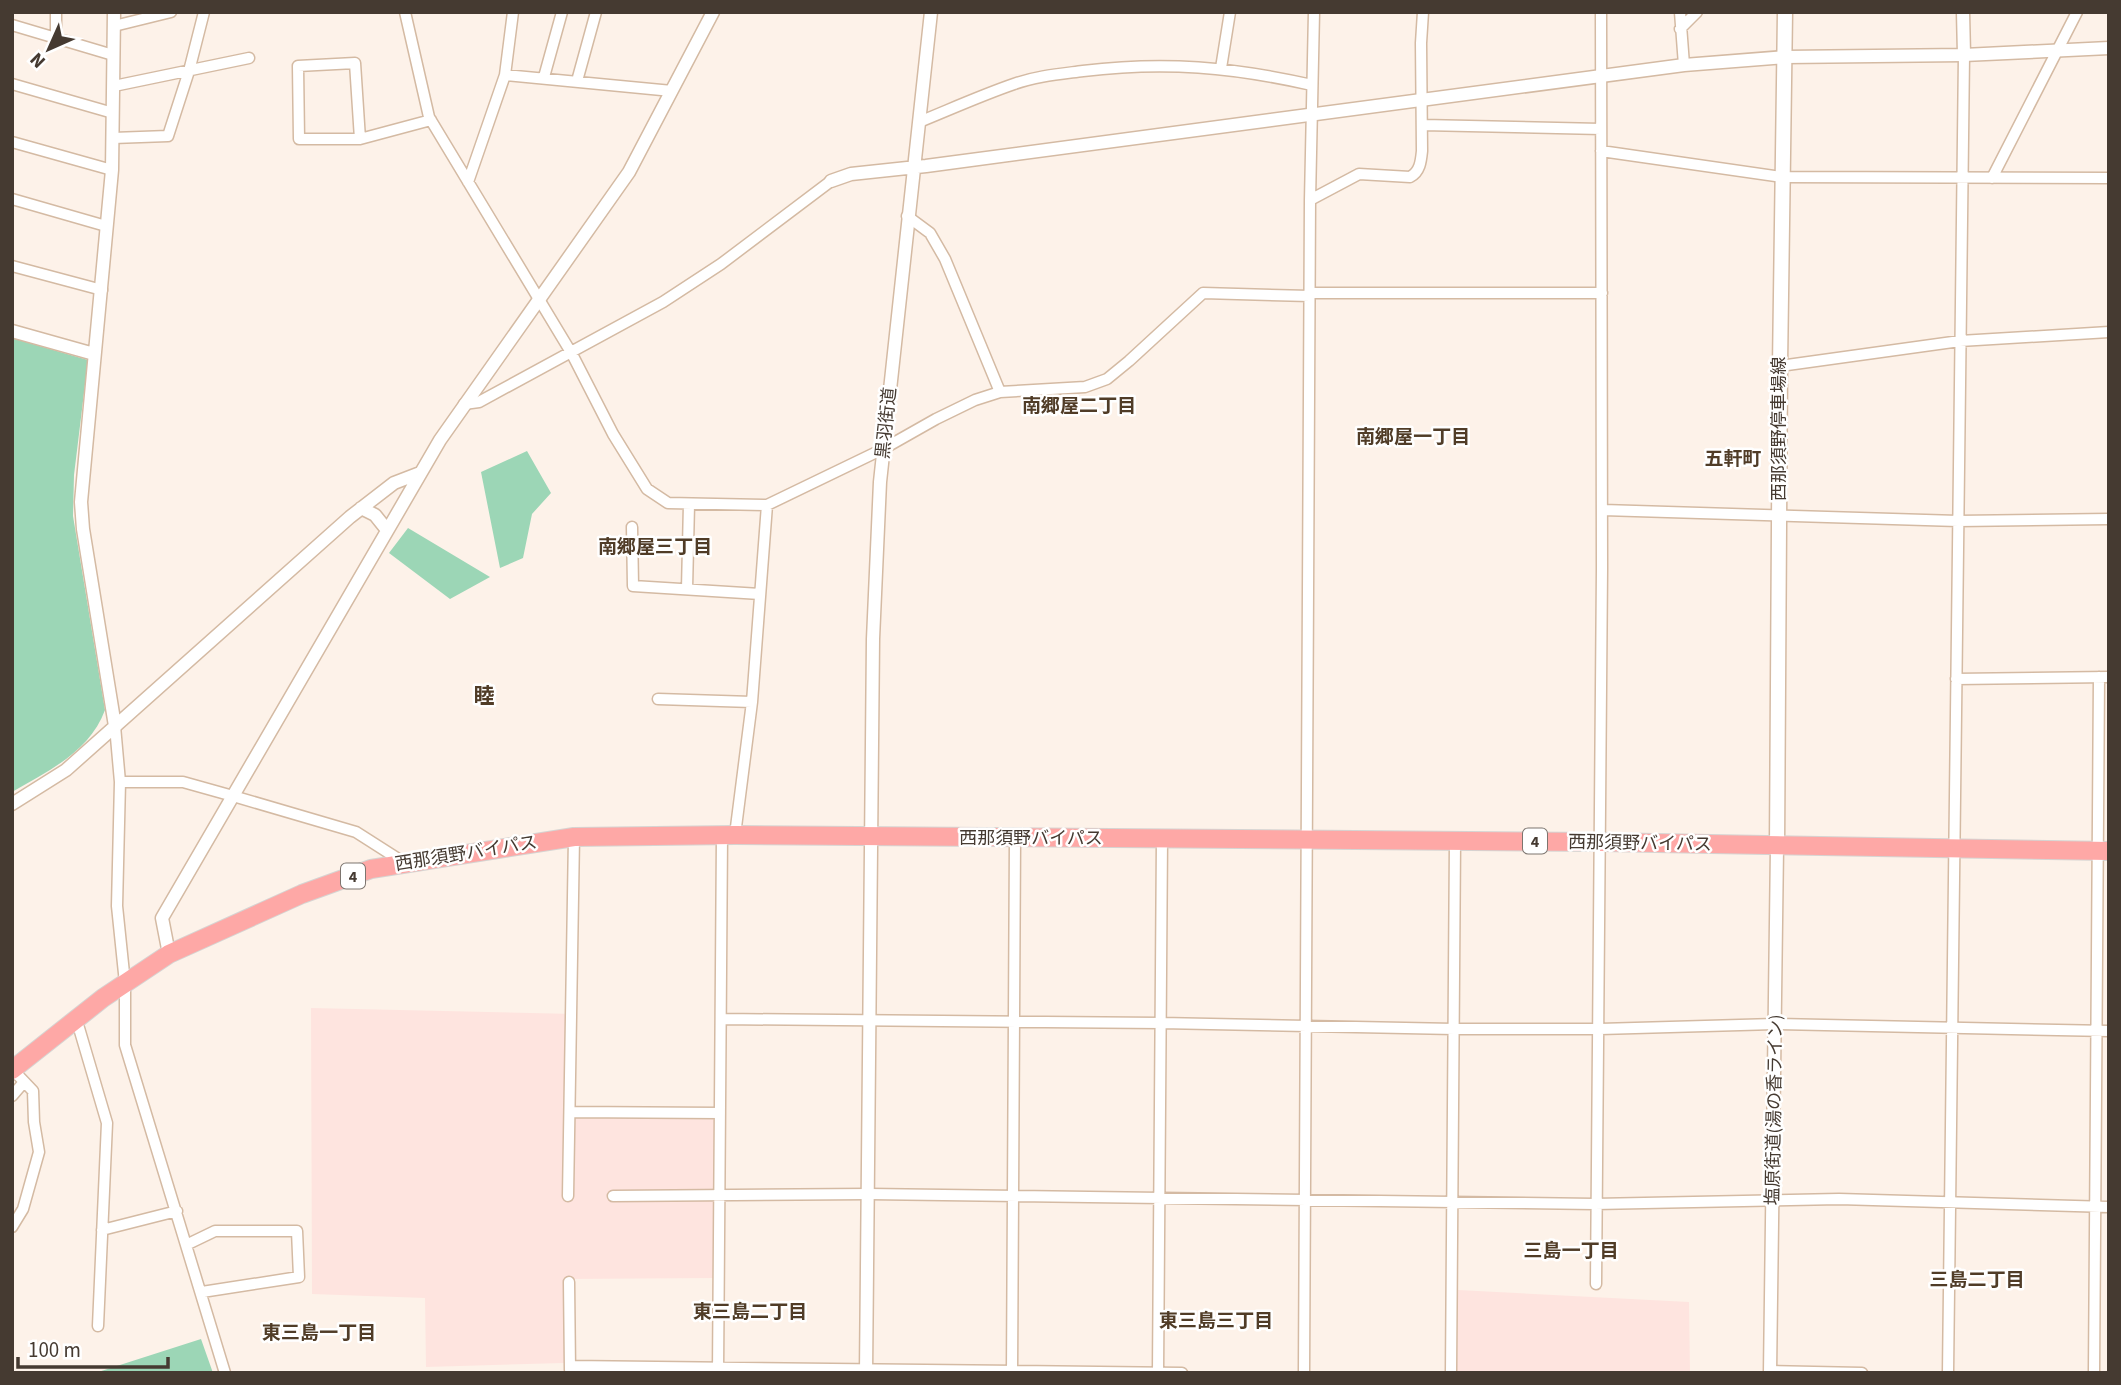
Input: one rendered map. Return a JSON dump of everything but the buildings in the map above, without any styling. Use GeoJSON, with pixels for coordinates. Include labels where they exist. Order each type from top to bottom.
{"type":"FeatureCollection","features":[{"type":"Feature","properties":{"kind":"highway","name":"西那須野バイパス"},"geometry":{"type":"LineString","coordinates":[[16,1074],[74,1019],[169,954],[302,894],[371,869],[403,862],[574,837],[729,835],[1308,839],[2103,851]]}},
{"type":"Feature","properties":{"kind":"main road","name":"西那須野停車場線"},"geometry":{"type":"LineString","coordinates":[[1777,846],[1785,12]]}},
{"type":"Feature","properties":{"kind":"street"},"geometry":{"type":"LineString","coordinates":[[56,12],[56,37]]}},
{"type":"Feature","properties":{"kind":"street"},"geometry":{"type":"LineString","coordinates":[[171,12],[114,19],[112,170],[81,502],[120,782],[117,906],[125,983],[125,1045],[225,1373]]}},
{"type":"Feature","properties":{"kind":"street"},"geometry":{"type":"LineString","coordinates":[[113,138],[168,136],[204,12]]}},
{"type":"Feature","properties":{"kind":"street"},"geometry":{"type":"LineString","coordinates":[[405,12],[412,34],[425,106],[431,120],[572,354],[613,434],[646,489],[668,503],[767,505],[956,410],[1000,392],[1085,387],[1107,379],[1203,293],[1310,295],[1602,292]]}},
{"type":"Feature","properties":{"kind":"street"},"geometry":{"type":"LineString","coordinates":[[468,182],[505,75],[513,12]]}},
{"type":"Feature","properties":{"kind":"street"},"geometry":{"type":"LineString","coordinates":[[544,77],[562,12]]}},
{"type":"Feature","properties":{"kind":"street"},"geometry":{"type":"LineString","coordinates":[[577,81],[596,12]]}},
{"type":"Feature","properties":{"kind":"street"},"geometry":{"type":"LineString","coordinates":[[169,954],[162,918],[420,473],[464,404],[629,172],[713,12]]}},
{"type":"Feature","properties":{"kind":"street","name":"黒羽街道"},"geometry":{"type":"LineString","coordinates":[[866,1371],[873,639],[880,482],[931,12]]}},
{"type":"Feature","properties":{"kind":"street"},"geometry":{"type":"LineString","coordinates":[[1221,68],[1230,12]]}},
{"type":"Feature","properties":{"kind":"street"},"geometry":{"type":"LineString","coordinates":[[1304,1373],[1310,200],[1314,12]]}},
{"type":"Feature","properties":{"kind":"street"},"geometry":{"type":"LineString","coordinates":[[1310,200],[1359,174],[1415,175],[1420,166],[1423,125],[1423,12]]}},
{"type":"Feature","properties":{"kind":"street"},"geometry":{"type":"LineString","coordinates":[[1596,1284],[1603,510],[1601,12]]}},
{"type":"Feature","properties":{"kind":"street"},"geometry":{"type":"LineString","coordinates":[[1680,12],[1684,65]]}},
{"type":"Feature","properties":{"kind":"street"},"geometry":{"type":"LineString","coordinates":[[1680,29],[1696,12]]}},
{"type":"Feature","properties":{"kind":"street"},"geometry":{"type":"LineString","coordinates":[[1948,1373],[1964,12]]}},
{"type":"Feature","properties":{"kind":"street"},"geometry":{"type":"LineString","coordinates":[[1992,177],[2077,12]]}},
{"type":"Feature","properties":{"kind":"street"},"geometry":{"type":"LineString","coordinates":[[12,25],[113,55]]}},
{"type":"Feature","properties":{"kind":"street"},"geometry":{"type":"LineString","coordinates":[[464,404],[479,402],[572,354],[663,302],[721,264],[831,181],[851,174],[1684,65],[1785,57],[1964,55],[2109,48]]}},
{"type":"Feature","properties":{"kind":"street"},"geometry":{"type":"LineString","coordinates":[[114,86],[249,58]]}},
{"type":"Feature","properties":{"kind":"street"},"geometry":{"type":"LineString","coordinates":[[360,139],[355,63],[298,66],[299,139],[360,139],[431,120]]}},
{"type":"Feature","properties":{"kind":"street"},"geometry":{"type":"LineString","coordinates":[[919,122],[1016,83],[1044,76],[1122,66],[1189,65],[1221,68],[1312,85]]}},
{"type":"Feature","properties":{"kind":"street"},"geometry":{"type":"LineString","coordinates":[[505,75],[672,91]]}},
{"type":"Feature","properties":{"kind":"street"},"geometry":{"type":"LineString","coordinates":[[12,84],[113,113]]}},
{"type":"Feature","properties":{"kind":"street"},"geometry":{"type":"LineString","coordinates":[[1423,125],[1601,129]]}},
{"type":"Feature","properties":{"kind":"street"},"geometry":{"type":"LineString","coordinates":[[12,142],[112,170]]}},
{"type":"Feature","properties":{"kind":"street"},"geometry":{"type":"LineString","coordinates":[[1601,151],[1782,177],[2109,178]]}},
{"type":"Feature","properties":{"kind":"street"},"geometry":{"type":"LineString","coordinates":[[12,199],[106,226]]}},
{"type":"Feature","properties":{"kind":"street"},"geometry":{"type":"LineString","coordinates":[[907,216],[930,233],[945,259],[1000,392]]}},
{"type":"Feature","properties":{"kind":"street"},"geometry":{"type":"LineString","coordinates":[[12,266],[102,290]]}},
{"type":"Feature","properties":{"kind":"street"},"geometry":{"type":"LineString","coordinates":[[12,331],[94,354]]}},
{"type":"Feature","properties":{"kind":"street"},"geometry":{"type":"LineString","coordinates":[[1780,366],[1960,341],[2109,332]]}},
{"type":"Feature","properties":{"kind":"street"},"geometry":{"type":"LineString","coordinates":[[12,804],[66,770],[361,508],[394,483],[420,473]]}},
{"type":"Feature","properties":{"kind":"street"},"geometry":{"type":"LineString","coordinates":[[687,589],[689,503]]}},
{"type":"Feature","properties":{"kind":"street"},"geometry":{"type":"LineString","coordinates":[[718,1371],[720,1113],[729,835],[752,702],[767,505]]}},
{"type":"Feature","properties":{"kind":"street"},"geometry":{"type":"LineString","coordinates":[[361,508],[375,515],[387,530]]}},
{"type":"Feature","properties":{"kind":"street"},"geometry":{"type":"LineString","coordinates":[[1603,510],[1958,521],[2109,519]]}},
{"type":"Feature","properties":{"kind":"street"},"geometry":{"type":"LineString","coordinates":[[632,527],[633,586],[760,594]]}},
{"type":"Feature","properties":{"kind":"street"},"geometry":{"type":"LineString","coordinates":[[1956,679],[2104,677],[2103,851],[2096,1030],[2094,1373]]}},
{"type":"Feature","properties":{"kind":"street"},"geometry":{"type":"LineString","coordinates":[[658,699],[752,702]]}},
{"type":"Feature","properties":{"kind":"street"},"geometry":{"type":"LineString","coordinates":[[120,782],[183,782],[233,796],[356,832],[403,862]]}},
{"type":"Feature","properties":{"kind":"street"},"geometry":{"type":"LineString","coordinates":[[568,1196],[574,837]]}},
{"type":"Feature","properties":{"kind":"street"},"geometry":{"type":"LineString","coordinates":[[1012,1372],[1015,838]]}},
{"type":"Feature","properties":{"kind":"street"},"geometry":{"type":"LineString","coordinates":[[1158,1373],[1162,838]]}},
{"type":"Feature","properties":{"kind":"street"},"geometry":{"type":"LineString","coordinates":[[1451,1373],[1455,841]]}},
{"type":"Feature","properties":{"kind":"street","name":"塩原街道(湯の香ライン)"},"geometry":{"type":"LineString","coordinates":[[1770,1372],[1777,846]]}},
{"type":"Feature","properties":{"kind":"street"},"geometry":{"type":"LineString","coordinates":[[74,1019],[105,1112],[98,1326]]}},
{"type":"Feature","properties":{"kind":"street"},"geometry":{"type":"LineString","coordinates":[[722,1019],[1454,1029],[1600,1029],[1775,1024],[2109,1031]]}},
{"type":"Feature","properties":{"kind":"street"},"geometry":{"type":"LineString","coordinates":[[12,1096],[16,1074]]}},
{"type":"Feature","properties":{"kind":"street"},"geometry":{"type":"LineString","coordinates":[[12,1227],[23,1209],[39,1152],[33,1091],[16,1074]]}},
{"type":"Feature","properties":{"kind":"street"},"geometry":{"type":"LineString","coordinates":[[571,1112],[720,1113]]}},
{"type":"Feature","properties":{"kind":"street"},"geometry":{"type":"LineString","coordinates":[[613,1196],[869,1194],[1595,1204],[1839,1199],[2109,1207]]}},
{"type":"Feature","properties":{"kind":"street"},"geometry":{"type":"LineString","coordinates":[[102,1230],[177,1210]]}},
{"type":"Feature","properties":{"kind":"street"},"geometry":{"type":"LineString","coordinates":[[186,1245],[215,1231],[297,1231],[299,1277],[202,1292]]}},
{"type":"Feature","properties":{"kind":"street"},"geometry":{"type":"LineString","coordinates":[[569,1282],[570,1369],[1182,1373]]}},
{"type":"Feature","properties":{"kind":"street"},"geometry":{"type":"LineString","coordinates":[[1770,1372],[1862,1373]]}},
{"type":"Feature","properties":{"kind":"shaded area"},"geometry":{"type":"Polygon","coordinates":[[[311,1008],[576,1014],[576,1117],[717,1118],[714,1278],[566,1279],[564,1363],[426,1367],[425,1298],[312,1294],[311,1008]]]}},
{"type":"Feature","properties":{"kind":"shaded area"},"geometry":{"type":"Polygon","coordinates":[[[1458,1290],[1689,1302],[1690,1373],[1457,1373],[1458,1290]]]}},
{"type":"Feature","properties":{"kind":"green space"},"geometry":{"type":"Polygon","coordinates":[[[12,338],[88,360],[74,475],[73,516],[105,710],[98,724],[79,748],[54,768],[12,792],[12,338]]]}},
{"type":"Feature","properties":{"kind":"green space"},"geometry":{"type":"Polygon","coordinates":[[[527,451],[551,493],[532,514],[523,558],[500,568],[481,472],[527,451]]]}},
{"type":"Feature","properties":{"kind":"green space"},"geometry":{"type":"Polygon","coordinates":[[[408,528],[490,577],[450,599],[389,553],[408,528]]]}},
{"type":"Feature","properties":{"kind":"green space"},"geometry":{"type":"Polygon","coordinates":[[[201,1339],[213,1373],[95,1373],[201,1339]]]}},
{"type":"Feature","properties":{"kind":"district","name":"南郷屋二丁目"},"geometry":{"type":"Point","coordinates":[1079,405]}},
{"type":"Feature","properties":{"kind":"district","name":"南郷屋一丁目"},"geometry":{"type":"Point","coordinates":[1413,436]}},
{"type":"Feature","properties":{"kind":"district","name":"五軒町"},"geometry":{"type":"Point","coordinates":[1733,458]}},
{"type":"Feature","properties":{"kind":"district","name":"南郷屋三丁目"},"geometry":{"type":"Point","coordinates":[655,546]}},
{"type":"Feature","properties":{"kind":"district","name":"睦"},"geometry":{"type":"Point","coordinates":[484,696]}},
{"type":"Feature","properties":{"kind":"district","name":"三島一丁目"},"geometry":{"type":"Point","coordinates":[1571,1250]}},
{"type":"Feature","properties":{"kind":"district","name":"三島二丁目"},"geometry":{"type":"Point","coordinates":[1977,1279]}},
{"type":"Feature","properties":{"kind":"district","name":"東三島二丁目"},"geometry":{"type":"Point","coordinates":[750,1311]}},
{"type":"Feature","properties":{"kind":"district","name":"東三島三丁目"},"geometry":{"type":"Point","coordinates":[1216,1320]}},
{"type":"Feature","properties":{"kind":"district","name":"東三島一丁目"},"geometry":{"type":"Point","coordinates":[319,1332]}}]}
